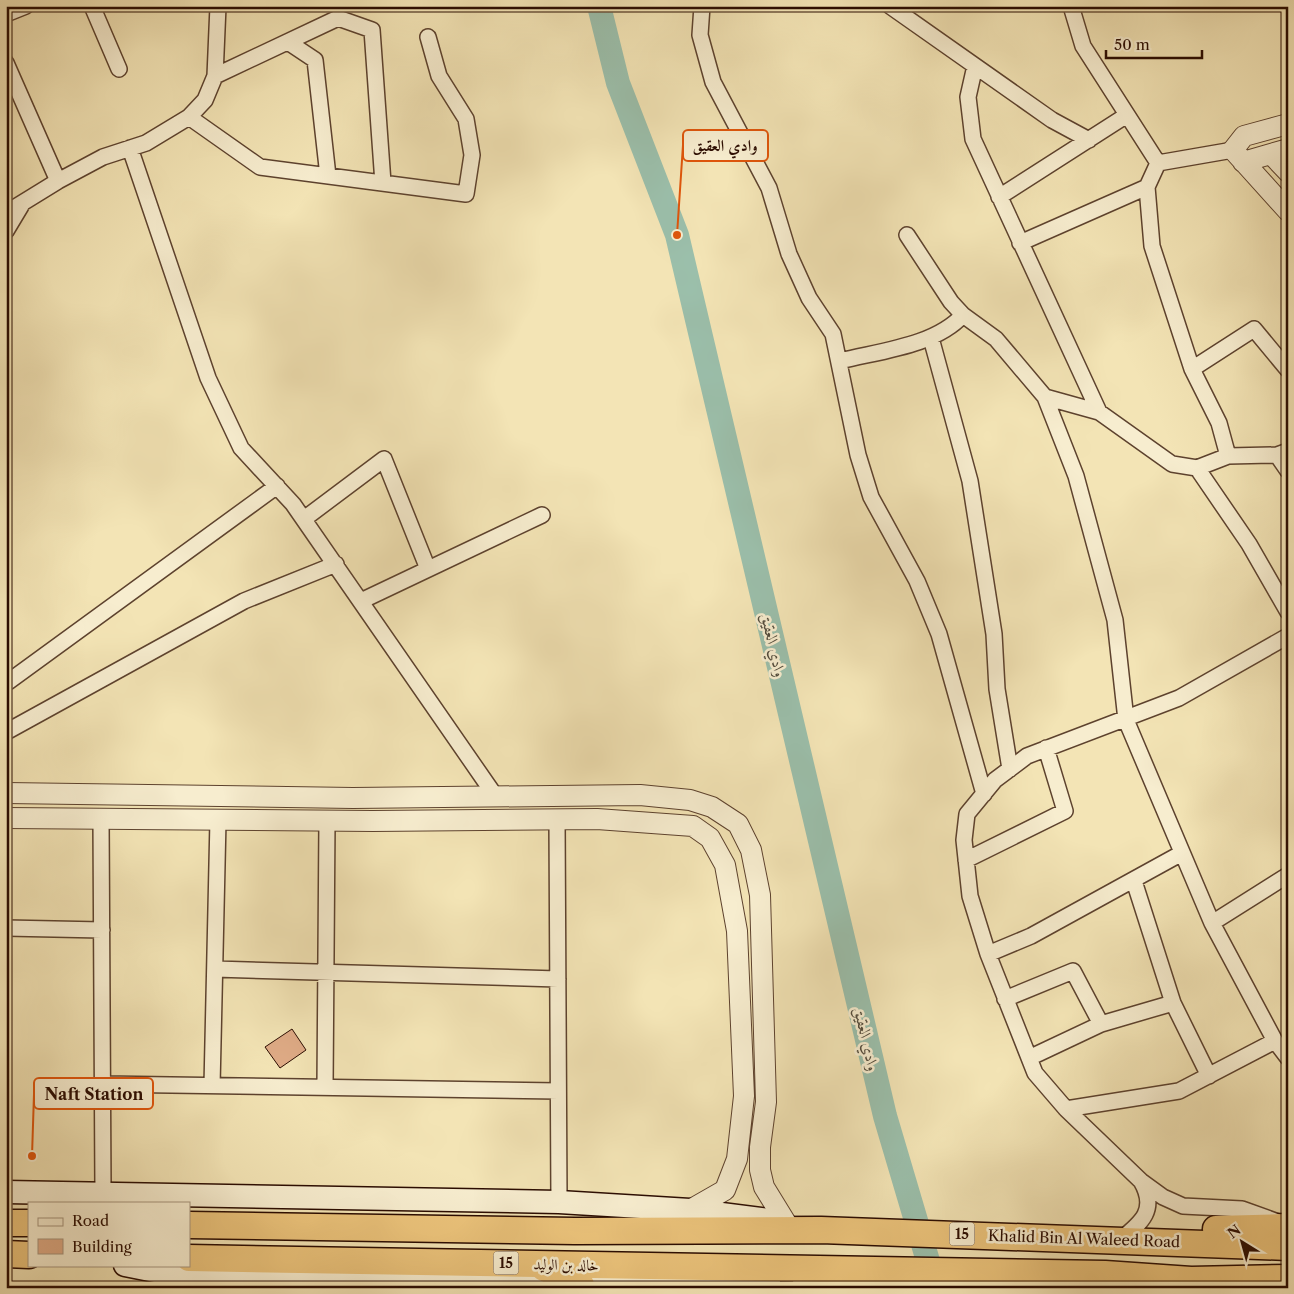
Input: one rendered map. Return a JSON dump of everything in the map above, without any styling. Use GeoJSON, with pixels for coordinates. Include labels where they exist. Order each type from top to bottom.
{"type":"FeatureCollection","features":[{"type":"Feature","properties":{"kind":"highway"},"geometry":{"type":"LineString","coordinates":[[6,1224],[28,1223]]}},
{"type":"Feature","properties":{"kind":"highway","name":"15"},"geometry":{"type":"LineString","coordinates":[[190,1224],[575,1231],[801,1228]]}},
{"type":"Feature","properties":{"kind":"highway"},"geometry":{"type":"LineString","coordinates":[[1183,1242],[1208,1230],[1288,1226]]}},
{"type":"Feature","properties":{"kind":"highway","name":"Khalid Bin Al Waleed Road"},"geometry":{"type":"LineString","coordinates":[[801,1228],[1111,1239],[1288,1248]]}},
{"type":"Feature","properties":{"kind":"highway"},"geometry":{"type":"LineString","coordinates":[[6,1254],[28,1255]]}},
{"type":"Feature","properties":{"kind":"highway","name":"خالد بن الوليد"},"geometry":{"type":"LineString","coordinates":[[190,1258],[536,1264],[765,1279],[813,1275]]}},
{"type":"Feature","properties":{"kind":"highway"},"geometry":{"type":"LineString","coordinates":[[536,1264],[581,1285]]}},
{"type":"Feature","properties":{"kind":"highway","name":"15"},"geometry":{"type":"LineString","coordinates":[[813,1275],[1105,1274],[1199,1284]]}},
{"type":"Feature","properties":{"kind":"highway"},"geometry":{"type":"LineString","coordinates":[[1199,1284],[1288,1278]]}},
{"type":"Feature","properties":{"kind":"main road"},"geometry":{"type":"LineString","coordinates":[[6,1192],[103,1192],[559,1202],[690,1210],[801,1228]]}},
{"type":"Feature","properties":{"kind":"main road"},"geometry":{"type":"LineString","coordinates":[[129,1266],[155,1272],[247,1283],[647,1286],[717,1285],[765,1279]]}},
{"type":"Feature","properties":{"kind":"street"},"geometry":{"type":"LineString","coordinates":[[6,14],[26,6]]}},
{"type":"Feature","properties":{"kind":"street"},"geometry":{"type":"LineString","coordinates":[[92,6],[119,68]]}},
{"type":"Feature","properties":{"kind":"street"},"geometry":{"type":"LineString","coordinates":[[6,213],[58,181],[103,158],[146,143],[189,118],[205,100],[215,76],[218,6]]}},
{"type":"Feature","properties":{"kind":"street"},"geometry":{"type":"LineString","coordinates":[[702,6],[700,35],[713,82],[769,188],[789,254],[809,298],[833,334],[858,455],[871,497],[917,581],[939,634],[984,794]]}},
{"type":"Feature","properties":{"kind":"street"},"geometry":{"type":"LineString","coordinates":[[890,6],[1052,120],[1088,140]]}},
{"type":"Feature","properties":{"kind":"street"},"geometry":{"type":"LineString","coordinates":[[1071,6],[1083,46],[1158,163]]}},
{"type":"Feature","properties":{"kind":"street"},"geometry":{"type":"LineString","coordinates":[[215,76],[338,18],[372,30],[383,183]]}},
{"type":"Feature","properties":{"kind":"street"},"geometry":{"type":"LineString","coordinates":[[189,118],[260,167],[466,194],[472,156],[466,119],[440,76],[428,37]]}},
{"type":"Feature","properties":{"kind":"street"},"geometry":{"type":"LineString","coordinates":[[288,42],[315,60],[328,176]]}},
{"type":"Feature","properties":{"kind":"street"},"geometry":{"type":"LineString","coordinates":[[6,63],[58,181]]}},
{"type":"Feature","properties":{"kind":"street"},"geometry":{"type":"LineString","coordinates":[[975,66],[968,97],[973,138],[1099,412]]}},
{"type":"Feature","properties":{"kind":"street"},"geometry":{"type":"LineString","coordinates":[[999,197],[1127,115]]}},
{"type":"Feature","properties":{"kind":"street"},"geometry":{"type":"LineString","coordinates":[[1238,156],[1244,136],[1288,124]]}},
{"type":"Feature","properties":{"kind":"street"},"geometry":{"type":"LineString","coordinates":[[130,148],[208,378],[241,448],[277,486],[304,519],[496,796]]}},
{"type":"Feature","properties":{"kind":"street"},"geometry":{"type":"LineString","coordinates":[[1158,163],[1280,152],[1288,172]]}},
{"type":"Feature","properties":{"kind":"street"},"geometry":{"type":"LineString","coordinates":[[1238,156],[1288,211]]}},
{"type":"Feature","properties":{"kind":"street"},"geometry":{"type":"LineString","coordinates":[[1158,163],[1147,187],[1152,246],[1192,369],[1219,423],[1228,456]]}},
{"type":"Feature","properties":{"kind":"street"},"geometry":{"type":"LineString","coordinates":[[1020,243],[1147,187]]}},
{"type":"Feature","properties":{"kind":"street"},"geometry":{"type":"LineString","coordinates":[[6,231],[23,203]]}},
{"type":"Feature","properties":{"kind":"street"},"geometry":{"type":"LineString","coordinates":[[907,235],[931,274],[963,315],[996,339],[1045,397],[1076,476],[1116,620],[1126,720],[1212,922],[1275,1041],[1288,1058]]}},
{"type":"Feature","properties":{"kind":"street"},"geometry":{"type":"LineString","coordinates":[[840,361],[931,338],[952,327],[963,315]]}},
{"type":"Feature","properties":{"kind":"street"},"geometry":{"type":"LineString","coordinates":[[1192,369],[1254,329],[1288,370]]}},
{"type":"Feature","properties":{"kind":"street"},"geometry":{"type":"LineString","coordinates":[[931,338],[970,481],[994,634],[997,688],[1010,769]]}},
{"type":"Feature","properties":{"kind":"street"},"geometry":{"type":"LineString","coordinates":[[1045,397],[1099,412],[1172,464],[1197,468],[1228,456],[1282,453],[1288,471]]}},
{"type":"Feature","properties":{"kind":"street"},"geometry":{"type":"LineString","coordinates":[[304,519],[384,459],[428,569]]}},
{"type":"Feature","properties":{"kind":"street"},"geometry":{"type":"LineString","coordinates":[[1197,468],[1283,593],[1288,612]]}},
{"type":"Feature","properties":{"kind":"street"},"geometry":{"type":"LineString","coordinates":[[8,682],[277,486]]}},
{"type":"Feature","properties":{"kind":"street"},"geometry":{"type":"LineString","coordinates":[[362,601],[542,515]]}},
{"type":"Feature","properties":{"kind":"street"},"geometry":{"type":"LineString","coordinates":[[6,732],[244,601],[336,564]]}},
{"type":"Feature","properties":{"kind":"street"},"geometry":{"type":"LineString","coordinates":[[1288,636],[1179,698],[1126,720],[1026,756],[995,780],[968,814],[964,840],[970,896],[988,954],[1005,999],[1036,1073],[1066,1109],[1141,1181],[1164,1196],[1183,1206],[1242,1210],[1288,1226]]}},
{"type":"Feature","properties":{"kind":"street"},"geometry":{"type":"LineString","coordinates":[[966,860],[1065,811],[1046,748]]}},
{"type":"Feature","properties":{"kind":"street"},"geometry":{"type":"LineString","coordinates":[[6,794],[258,796],[640,795],[690,800],[712,807],[738,824],[750,850],[760,895],[766,1097],[760,1147],[760,1170],[764,1188],[801,1228]]}},
{"type":"Feature","properties":{"kind":"street"},"geometry":{"type":"LineString","coordinates":[[258,796],[261,820]]}},
{"type":"Feature","properties":{"kind":"street"},"geometry":{"type":"LineString","coordinates":[[6,818],[218,820],[597,818],[693,826],[710,838],[725,865],[737,931],[744,1096],[737,1159],[724,1190],[690,1210]]}},
{"type":"Feature","properties":{"kind":"street"},"geometry":{"type":"LineString","coordinates":[[101,819],[103,1192]]}},
{"type":"Feature","properties":{"kind":"street"},"geometry":{"type":"LineString","coordinates":[[557,819],[559,1202]]}},
{"type":"Feature","properties":{"kind":"street"},"geometry":{"type":"LineString","coordinates":[[212,1086],[218,820]]}},
{"type":"Feature","properties":{"kind":"street"},"geometry":{"type":"LineString","coordinates":[[325,1088],[327,820]]}},
{"type":"Feature","properties":{"kind":"street"},"geometry":{"type":"LineString","coordinates":[[988,954],[1031,936],[1134,881],[1182,852]]}},
{"type":"Feature","properties":{"kind":"street"},"geometry":{"type":"LineString","coordinates":[[1212,922],[1288,875]]}},
{"type":"Feature","properties":{"kind":"street"},"geometry":{"type":"LineString","coordinates":[[1134,881],[1173,1003],[1209,1076]]}},
{"type":"Feature","properties":{"kind":"street"},"geometry":{"type":"LineString","coordinates":[[6,928],[102,930]]}},
{"type":"Feature","properties":{"kind":"street"},"geometry":{"type":"LineString","coordinates":[[215,969],[558,979]]}},
{"type":"Feature","properties":{"kind":"street"},"geometry":{"type":"LineString","coordinates":[[1005,999],[1072,971],[1101,1024]]}},
{"type":"Feature","properties":{"kind":"street"},"geometry":{"type":"LineString","coordinates":[[1029,1058],[1101,1024],[1173,1003]]}},
{"type":"Feature","properties":{"kind":"street"},"geometry":{"type":"LineString","coordinates":[[1066,1109],[1179,1091],[1275,1041]]}},
{"type":"Feature","properties":{"kind":"street"},"geometry":{"type":"LineString","coordinates":[[102,1084],[558,1092]]}},
{"type":"Feature","properties":{"kind":"street"},"geometry":{"type":"LineString","coordinates":[[744,1096],[766,1097]]}},
{"type":"Feature","properties":{"kind":"street"},"geometry":{"type":"LineString","coordinates":[[1111,1239],[1137,1226],[1145,1215],[1148,1195],[1141,1181]]}},
{"type":"Feature","properties":{"kind":"building"},"geometry":{"type":"Polygon","coordinates":[[[292,1029],[306,1050],[280,1068],[265,1047],[292,1029]]]}},
{"type":"Feature","properties":{"kind":"waterway","name":"وادي العقيق"},"geometry":{"type":"LineString","coordinates":[[599,6],[618,83],[677,235],[885,1116],[936,1288]]}},
{"type":"Feature","properties":{"kind":"place","name":"وادي العقيق"},"geometry":{"type":"Point","coordinates":[677,235]}},
{"type":"Feature","properties":{"kind":"place","name":"Naft Station"},"geometry":{"type":"Point","coordinates":[32,1156]}}]}
